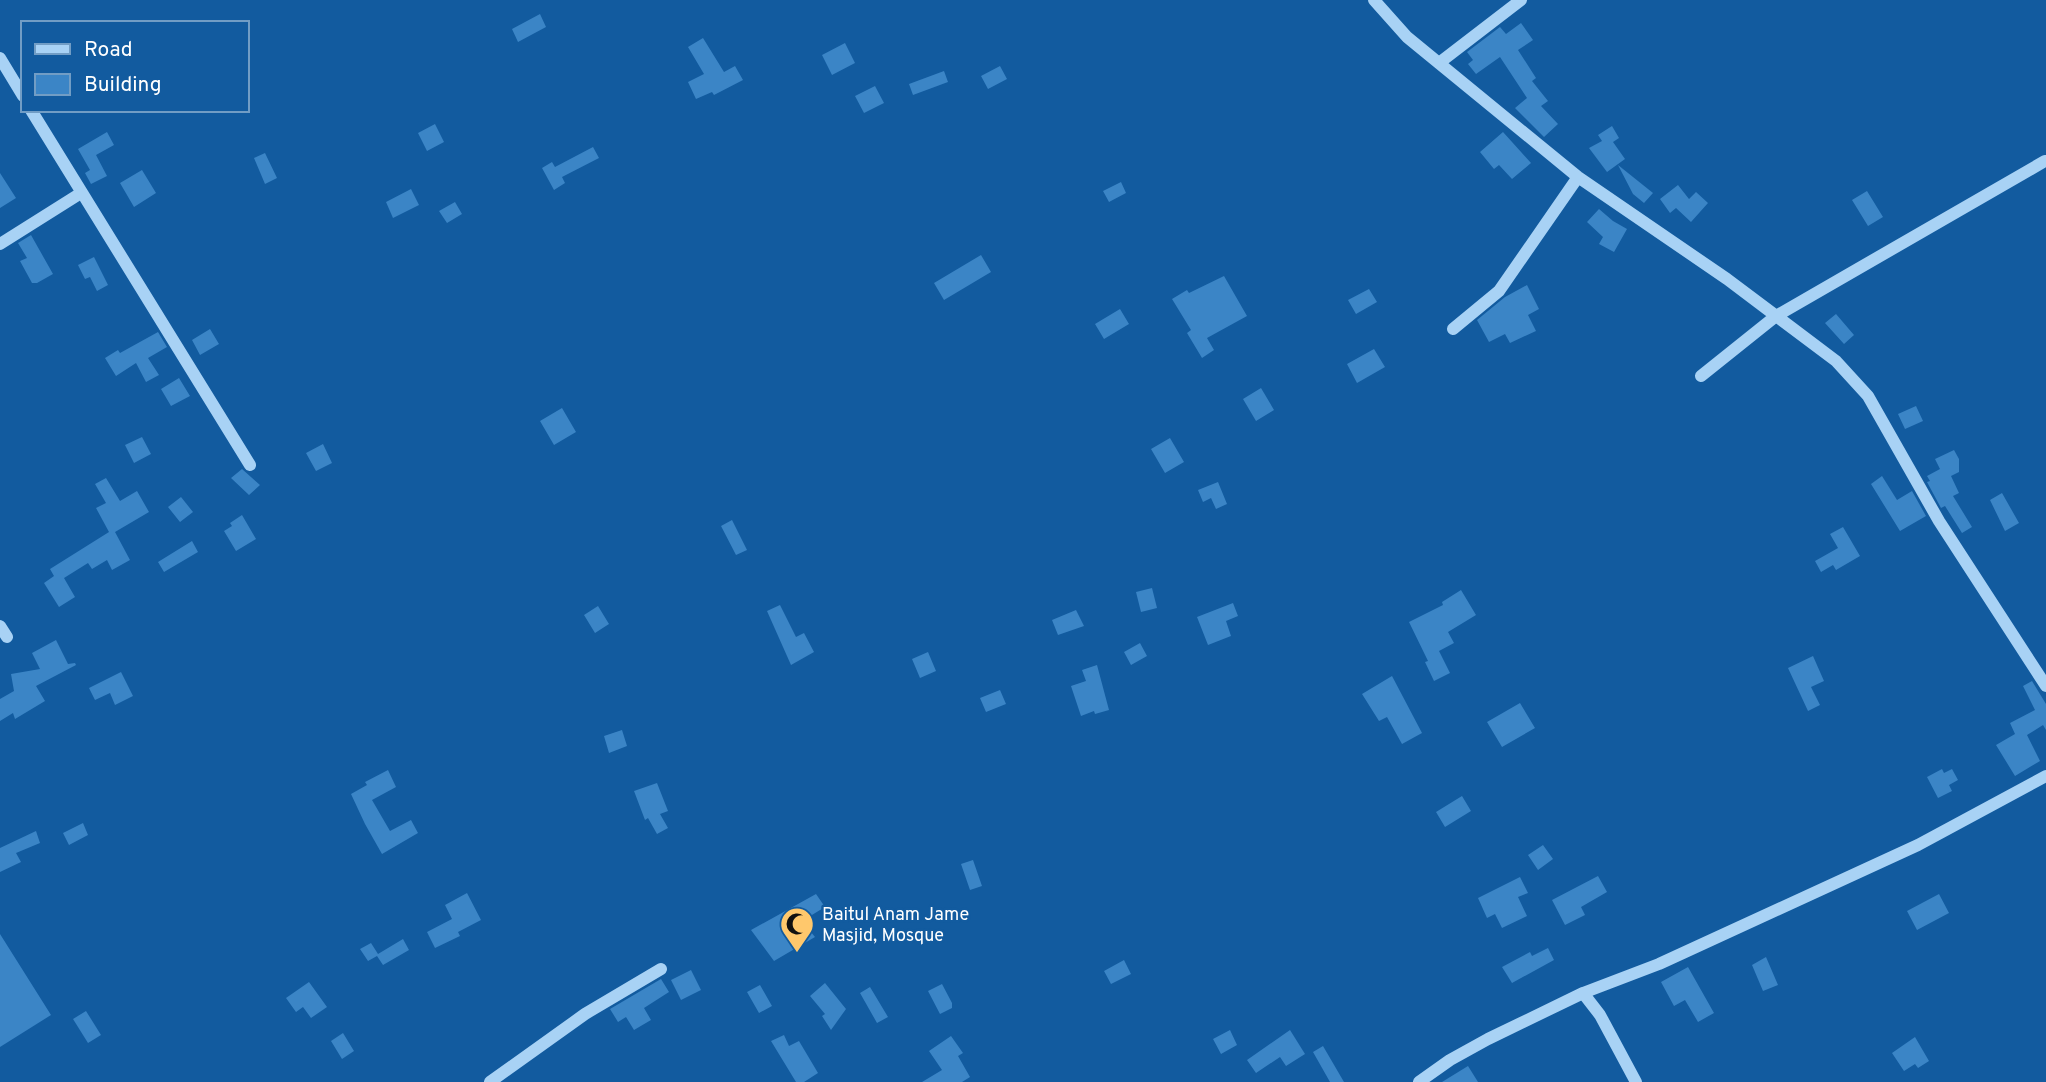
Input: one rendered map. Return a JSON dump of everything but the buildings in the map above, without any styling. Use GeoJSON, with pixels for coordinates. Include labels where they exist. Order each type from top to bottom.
{"type":"FeatureCollection","features":[{"type":"Feature","properties":{"kind":"street"},"geometry":{"type":"LineString","coordinates":[[1374,0],[1407,37],[1578,177],[1727,279],[1836,361],[1868,396],[1939,521],[2046,686]]}},
{"type":"Feature","properties":{"kind":"street"},"geometry":{"type":"LineString","coordinates":[[1439,63],[1521,0]]}},
{"type":"Feature","properties":{"kind":"street"},"geometry":{"type":"LineString","coordinates":[[0,58],[21,93]]}},
{"type":"Feature","properties":{"kind":"street"},"geometry":{"type":"LineString","coordinates":[[33,112],[250,465]]}},
{"type":"Feature","properties":{"kind":"street"},"geometry":{"type":"LineString","coordinates":[[1701,376],[1776,316],[2045,161]]}},
{"type":"Feature","properties":{"kind":"street"},"geometry":{"type":"LineString","coordinates":[[1453,329],[1499,291],[1578,177]]}},
{"type":"Feature","properties":{"kind":"street"},"geometry":{"type":"LineString","coordinates":[[0,244],[81,193]]}},
{"type":"Feature","properties":{"kind":"street"},"geometry":{"type":"LineString","coordinates":[[1428,1080],[1450,1060],[1488,1039],[1583,993],[1659,964],[1918,845],[2046,776]]}},
{"type":"Feature","properties":{"kind":"street"},"geometry":{"type":"LineString","coordinates":[[490,1082],[585,1014],[661,969]]}},
{"type":"Feature","properties":{"kind":"street"},"geometry":{"type":"LineString","coordinates":[[1583,993],[1600,1015],[1636,1082]]}},
{"type":"Feature","properties":{"kind":"place","name":"Baitul Anam Jame Masjid, Mosque"},"geometry":{"type":"Point","coordinates":[797,954]}}]}
